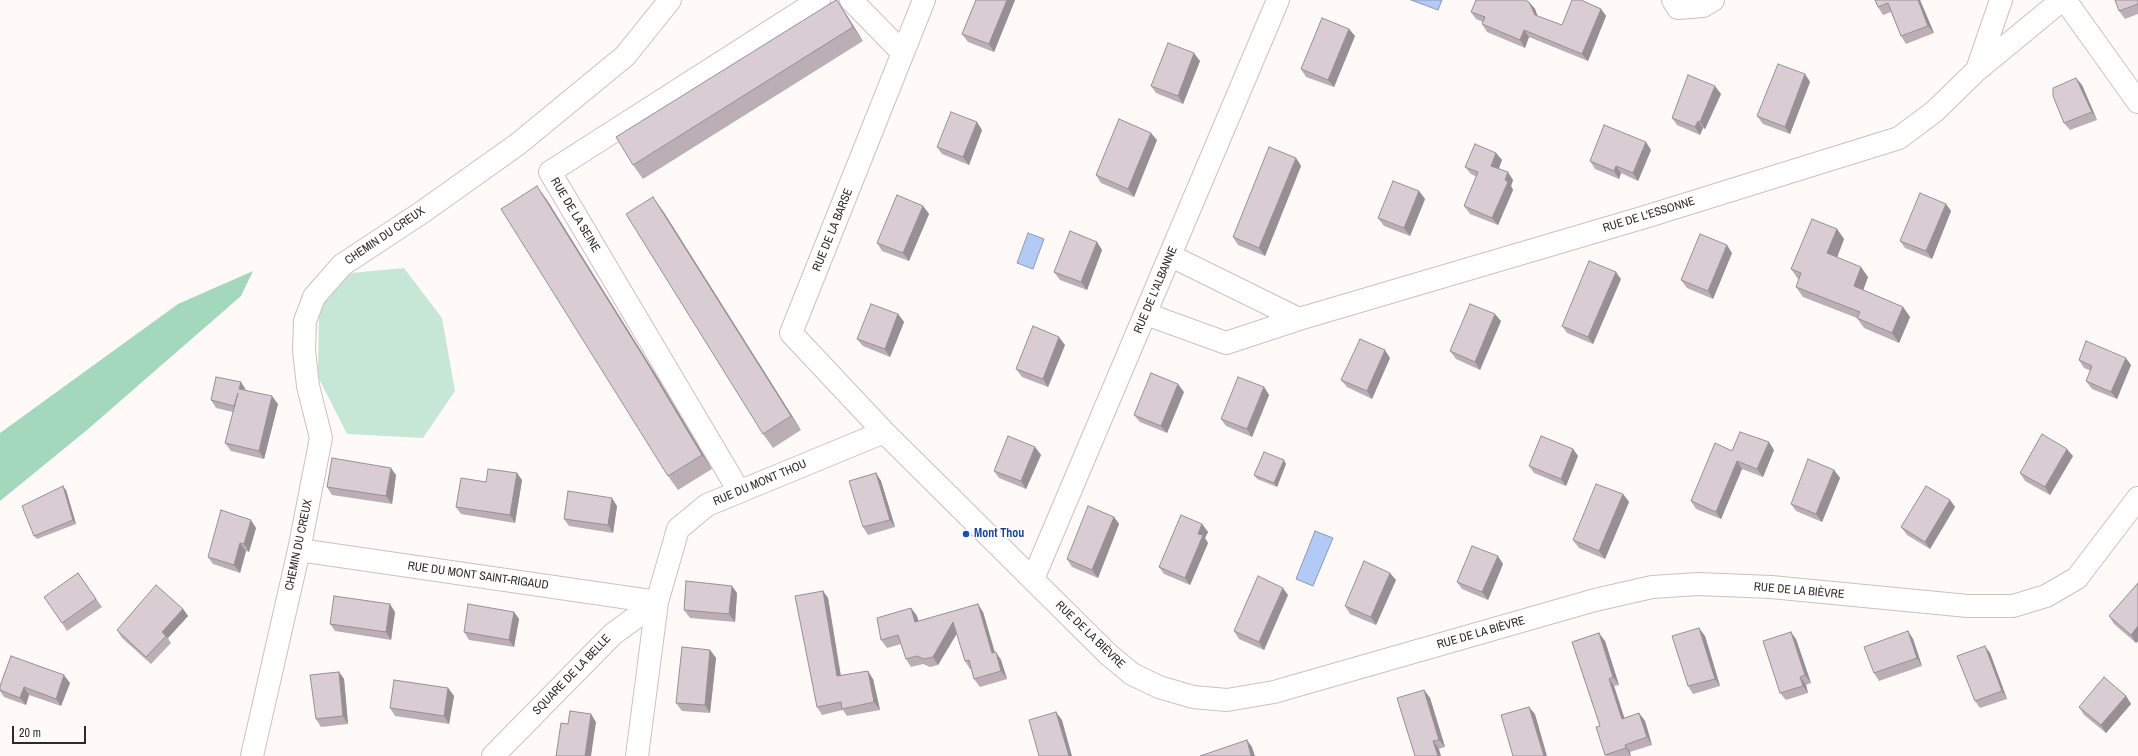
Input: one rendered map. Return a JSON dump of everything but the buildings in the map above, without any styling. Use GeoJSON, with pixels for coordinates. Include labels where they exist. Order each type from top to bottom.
{"type":"FeatureCollection","features":[{"type":"Feature","properties":{"kind":"street","name":"CHEMIN DU CREUX"},"geometry":{"type":"LineString","coordinates":[[252,756],[299,550],[321,438],[308,386],[304,350],[305,321],[314,297],[342,265],[421,213],[518,144],[625,56],[670,0]]}},
{"type":"Feature","properties":{"kind":"street","name":"RUE DE LA SEINE"},"geometry":{"type":"LineString","coordinates":[[739,491],[550,172],[819,0]]}},
{"type":"Feature","properties":{"kind":"street"},"geometry":{"type":"LineString","coordinates":[[851,0],[903,53]]}},
{"type":"Feature","properties":{"kind":"street","name":"RUE DE LA BARSE"},"geometry":{"type":"LineString","coordinates":[[884,432],[791,333],[924,0]]}},
{"type":"Feature","properties":{"kind":"street","name":"RUE DE L'ALBANNE"},"geometry":{"type":"LineString","coordinates":[[1033,579],[1171,256],[1278,0]]}},
{"type":"Feature","properties":{"kind":"street"},"geometry":{"type":"LineString","coordinates":[[1673,0],[1678,8],[1703,6],[1712,0]]}},
{"type":"Feature","properties":{"kind":"street","name":"RUE DE L'ESSONNE"},"geometry":{"type":"LineString","coordinates":[[1977,70],[2001,0]]}},
{"type":"Feature","properties":{"kind":"street"},"geometry":{"type":"LineString","coordinates":[[2064,0],[2138,102]]}},
{"type":"Feature","properties":{"kind":"street","name":"RUE DE L'ESSONNE"},"geometry":{"type":"LineString","coordinates":[[1146,314],[1226,343],[1299,319],[1645,217],[1899,138],[1935,111],[1977,70],[2064,0]]}},
{"type":"Feature","properties":{"kind":"street"},"geometry":{"type":"LineString","coordinates":[[1171,256],[1299,319]]}},
{"type":"Feature","properties":{"kind":"street","name":"RUE DU MONT THOU"},"geometry":{"type":"LineString","coordinates":[[637,756],[657,602],[678,529],[707,505],[884,432]]}},
{"type":"Feature","properties":{"kind":"street","name":"RUE DE LA BIÈVRE"},"geometry":{"type":"LineString","coordinates":[[884,432],[1109,655],[1132,674],[1159,688],[1193,697],[1227,700],[1274,692],[1595,600],[1652,587],[1698,584],[1771,587],[1968,606],[2013,606],[2046,596],[2077,578],[2138,498]]}},
{"type":"Feature","properties":{"kind":"street","name":"RUE DU MONT SAINT-RIGAUD"},"geometry":{"type":"LineString","coordinates":[[299,550],[657,602]]}},
{"type":"Feature","properties":{"kind":"street","name":"SQUARE DE LA BELLE"},"geometry":{"type":"LineString","coordinates":[[493,756],[613,634],[657,602]]}},
{"type":"Feature","properties":{"kind":"green space"},"geometry":{"type":"Polygon","coordinates":[[[404,268],[442,318],[455,391],[423,438],[347,434],[318,377],[319,308],[351,273],[404,268]]]}},
{"type":"Feature","properties":{"kind":"green space"},"geometry":{"type":"Polygon","coordinates":[[[253,271],[241,296],[87,430],[0,501],[0,433],[178,304],[253,271]]]}},
{"type":"Feature","properties":{"kind":"water"},"geometry":{"type":"Polygon","coordinates":[[[1411,0],[1442,0],[1438,10],[1411,0]]]}},
{"type":"Feature","properties":{"kind":"water"},"geometry":{"type":"Polygon","coordinates":[[[1028,233],[1044,239],[1033,269],[1017,263],[1028,233]]]}},
{"type":"Feature","properties":{"kind":"water"},"geometry":{"type":"Polygon","coordinates":[[[1315,531],[1333,538],[1313,586],[1296,579],[1315,531]]]}},
{"type":"Feature","properties":{"kind":"place","name":"Mont Thou"},"geometry":{"type":"Point","coordinates":[966,534]}}]}
